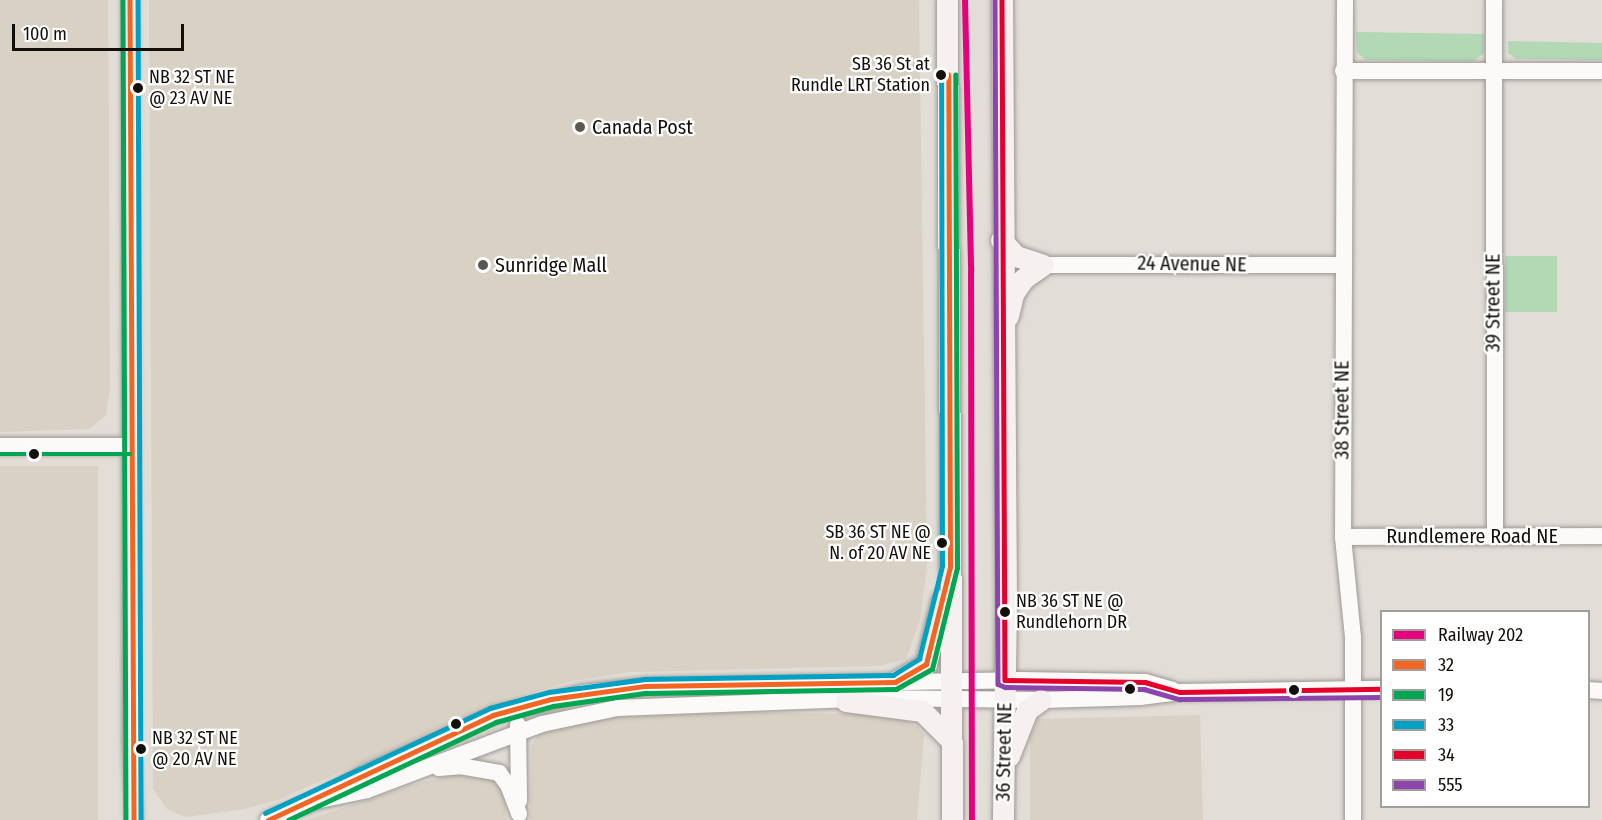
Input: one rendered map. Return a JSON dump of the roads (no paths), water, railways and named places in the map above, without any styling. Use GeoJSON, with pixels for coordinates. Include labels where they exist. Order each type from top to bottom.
{"type":"FeatureCollection","features":[{"type":"Feature","properties":{"kind":"main road"},"geometry":{"type":"LineString","coordinates":[[947,0],[952,820]]}},
{"type":"Feature","properties":{"kind":"main road","name":"36 Street NE"},"geometry":{"type":"LineString","coordinates":[[1002,0],[1001,240],[1005,690],[1003,820]]}},
{"type":"Feature","properties":{"kind":"main road"},"geometry":{"type":"LineString","coordinates":[[1001,240],[1016,256],[1043,265]]}},
{"type":"Feature","properties":{"kind":"main road"},"geometry":{"type":"LineString","coordinates":[[1002,346],[1013,294],[1023,279],[1043,265]]}},
{"type":"Feature","properties":{"kind":"main road"},"geometry":{"type":"LineString","coordinates":[[895,682],[926,664],[950,567]]}},
{"type":"Feature","properties":{"kind":"main road"},"geometry":{"type":"LineString","coordinates":[[1004,767],[1027,711],[1041,700]]}},
{"type":"Feature","properties":{"kind":"main road"},"geometry":{"type":"LineString","coordinates":[[846,701],[922,711],[951,740]]}},
{"type":"Feature","properties":{"kind":"street"},"geometry":{"type":"LineString","coordinates":[[130,0],[132,818]]}},
{"type":"Feature","properties":{"kind":"street","name":"38 Street NE"},"geometry":{"type":"LineString","coordinates":[[1345,0],[1342,266],[1343,537],[1351,610],[1353,820]]}},
{"type":"Feature","properties":{"kind":"street","name":"39 Street NE"},"geometry":{"type":"LineString","coordinates":[[1494,0],[1492,71],[1495,535]]}},
{"type":"Feature","properties":{"kind":"street"},"geometry":{"type":"LineString","coordinates":[[1343,71],[1602,71]]}},
{"type":"Feature","properties":{"kind":"street","name":"24 Avenue NE"},"geometry":{"type":"LineString","coordinates":[[1043,265],[1342,266]]}},
{"type":"Feature","properties":{"kind":"street"},"geometry":{"type":"LineString","coordinates":[[0,446],[130,446]]}},
{"type":"Feature","properties":{"kind":"street","name":"Rundlemere Road NE"},"geometry":{"type":"LineString","coordinates":[[1343,537],[1602,536]]}},
{"type":"Feature","properties":{"kind":"street"},"geometry":{"type":"LineString","coordinates":[[315,801],[367,790],[564,717],[616,708],[846,701],[951,689],[978,681],[1041,700],[1140,697],[1180,692],[1380,689]]}},
{"type":"Feature","properties":{"kind":"street"},"geometry":{"type":"LineString","coordinates":[[268,820],[315,801],[440,738],[518,707],[583,693],[645,686],[895,682],[951,689],[978,698],[1005,690],[1145,682],[1180,692]]}},
{"type":"Feature","properties":{"kind":"street"},"geometry":{"type":"LineString","coordinates":[[518,707],[519,817]]}},
{"type":"Feature","properties":{"kind":"street"},"geometry":{"type":"LineString","coordinates":[[421,770],[460,766],[499,773],[508,785],[519,817]]}},
{"type":"Feature","properties":{"kind":"rail line","name":"202"},"geometry":{"type":"LineString","coordinates":[[965,0],[971,272],[972,820]]}},
{"type":"Feature","properties":{"kind":"place","name":"SB 36 St at Rundle LRT Station"},"geometry":{"type":"Point","coordinates":[941,75]}},
{"type":"Feature","properties":{"kind":"place","name":"NB 32 ST NE @ 23 AV NE"},"geometry":{"type":"Point","coordinates":[138,88]}},
{"type":"Feature","properties":{"kind":"place","name":"Canada Post"},"geometry":{"type":"Point","coordinates":[580,127]}},
{"type":"Feature","properties":{"kind":"place","name":"Sunridge Mall"},"geometry":{"type":"Point","coordinates":[483,265]}},
{"type":"Feature","properties":{"kind":"place","name":"SB 36 ST NE @ N. of 20 AV NE"},"geometry":{"type":"Point","coordinates":[942,543]}},
{"type":"Feature","properties":{"kind":"place","name":"NB 36 ST NE @ Rundlehorn DR"},"geometry":{"type":"Point","coordinates":[1005,612]}},
{"type":"Feature","properties":{"kind":"place","name":"NB 32 ST NE @ 20 AV NE"},"geometry":{"type":"Point","coordinates":[141,749]}}]}
